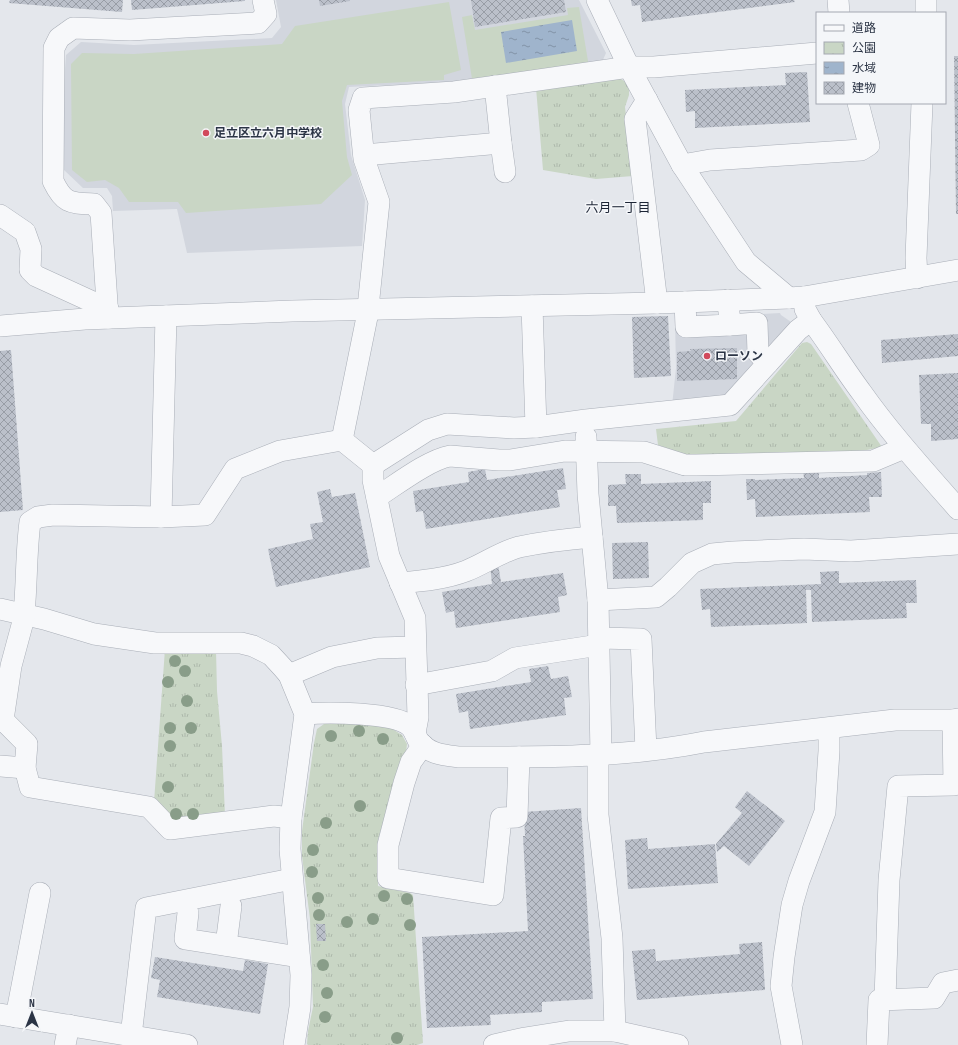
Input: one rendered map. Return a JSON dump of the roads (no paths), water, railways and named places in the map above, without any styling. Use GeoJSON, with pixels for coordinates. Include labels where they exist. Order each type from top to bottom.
{"type":"FeatureCollection","features":[{"type":"Feature","properties":{"kind":"street"},"geometry":{"type":"LineString","coordinates":[[108,314],[101,213],[94,204],[72,203],[59,194],[53,181],[54,48],[59,38],[73,28],[130,30],[258,23],[266,14],[263,0]]}},
{"type":"Feature","properties":{"kind":"street"},"geometry":{"type":"LineString","coordinates":[[597,0],[629,67],[682,165],[746,262],[796,298],[861,392],[904,448],[958,509]]}},
{"type":"Feature","properties":{"kind":"street"},"geometry":{"type":"LineString","coordinates":[[838,0],[839,12]]}},
{"type":"Feature","properties":{"kind":"street"},"geometry":{"type":"LineString","coordinates":[[926,0],[926,12]]}},
{"type":"Feature","properties":{"kind":"street"},"geometry":{"type":"LineString","coordinates":[[342,440],[367,310],[379,202],[364,155],[359,110],[363,98],[454,92],[629,67],[654,67],[816,53]]}},
{"type":"Feature","properties":{"kind":"street"},"geometry":{"type":"LineString","coordinates":[[495,86],[505,172]]}},
{"type":"Feature","properties":{"kind":"street"},"geometry":{"type":"LineString","coordinates":[[647,100],[635,119],[657,303]]}},
{"type":"Feature","properties":{"kind":"street"},"geometry":{"type":"LineString","coordinates":[[682,165],[710,160],[861,150],[869,145],[858,104]]}},
{"type":"Feature","properties":{"kind":"street"},"geometry":{"type":"LineString","coordinates":[[917,278],[916,258],[922,104]]}},
{"type":"Feature","properties":{"kind":"street"},"geometry":{"type":"LineString","coordinates":[[364,155],[501,143]]}},
{"type":"Feature","properties":{"kind":"street"},"geometry":{"type":"LineString","coordinates":[[0,215],[25,232],[31,248],[30,270],[36,276],[108,314]]}},
{"type":"Feature","properties":{"kind":"street"},"geometry":{"type":"LineString","coordinates":[[0,326],[85,319],[108,314],[166,316],[796,298],[958,270]]}},
{"type":"Feature","properties":{"kind":"street"},"geometry":{"type":"LineString","coordinates":[[728,300],[730,325]]}},
{"type":"Feature","properties":{"kind":"street"},"geometry":{"type":"LineString","coordinates":[[685,302],[686,327],[756,324],[758,353],[768,363]]}},
{"type":"Feature","properties":{"kind":"street"},"geometry":{"type":"LineString","coordinates":[[532,306],[536,427]]}},
{"type":"Feature","properties":{"kind":"street"},"geometry":{"type":"LineString","coordinates":[[161,517],[166,316]]}},
{"type":"Feature","properties":{"kind":"street"},"geometry":{"type":"LineString","coordinates":[[373,465],[428,430],[446,424],[514,428],[536,427],[586,420],[730,405],[798,330],[811,320]]}},
{"type":"Feature","properties":{"kind":"street"},"geometry":{"type":"LineString","coordinates":[[586,420],[588,494],[598,600],[598,815],[612,938],[615,1031]]}},
{"type":"Feature","properties":{"kind":"street"},"geometry":{"type":"LineString","coordinates":[[291,818],[274,816],[170,829],[149,807],[30,787],[25,768],[27,744],[3,720],[11,666],[24,614],[27,586],[27,544],[30,522],[38,517],[53,514],[161,517],[205,515],[234,469],[280,450],[342,440],[373,465]]}},
{"type":"Feature","properties":{"kind":"street"},"geometry":{"type":"LineString","coordinates":[[377,497],[432,462],[450,456],[510,460],[565,451],[586,450],[644,452],[685,465],[696,465],[873,461],[904,448]]}},
{"type":"Feature","properties":{"kind":"street"},"geometry":{"type":"LineString","coordinates":[[373,465],[373,480],[389,556],[415,618],[416,685],[419,739],[411,762],[388,846],[388,878],[493,895],[501,818],[516,818],[519,757]]}},
{"type":"Feature","properties":{"kind":"street"},"geometry":{"type":"LineString","coordinates":[[400,583],[453,575],[466,571],[519,547],[566,539],[592,537]]}},
{"type":"Feature","properties":{"kind":"street"},"geometry":{"type":"LineString","coordinates":[[598,600],[656,597],[692,563],[712,554],[804,549],[851,550],[958,544]]}},
{"type":"Feature","properties":{"kind":"street"},"geometry":{"type":"LineString","coordinates":[[0,609],[24,614],[94,634],[155,644],[247,644],[271,655],[289,675],[305,714],[291,818],[290,849],[301,975],[300,1007],[294,1045]]}},
{"type":"Feature","properties":{"kind":"street"},"geometry":{"type":"LineString","coordinates":[[416,685],[492,671],[515,658],[599,642],[641,639],[646,750]]}},
{"type":"Feature","properties":{"kind":"street"},"geometry":{"type":"LineString","coordinates":[[289,675],[332,657],[377,648],[415,647]]}},
{"type":"Feature","properties":{"kind":"street"},"geometry":{"type":"LineString","coordinates":[[305,714],[378,716],[397,720],[410,726],[428,751],[459,757],[599,755],[679,747],[718,740],[895,720],[956,719],[954,785],[898,786],[889,880],[885,999]]}},
{"type":"Feature","properties":{"kind":"street"},"geometry":{"type":"LineString","coordinates":[[792,1045],[781,986],[784,957],[792,905],[799,881],[825,812],[829,728]]}},
{"type":"Feature","properties":{"kind":"street"},"geometry":{"type":"LineString","coordinates":[[0,766],[25,768]]}},
{"type":"Feature","properties":{"kind":"street"},"geometry":{"type":"LineString","coordinates":[[131,1036],[146,908],[292,879]]}},
{"type":"Feature","properties":{"kind":"street"},"geometry":{"type":"LineString","coordinates":[[40,893],[8,1015],[67,1035],[131,1036],[187,1045]]}},
{"type":"Feature","properties":{"kind":"street"},"geometry":{"type":"LineString","coordinates":[[226,946],[231,906]]}},
{"type":"Feature","properties":{"kind":"street"},"geometry":{"type":"LineString","coordinates":[[188,913],[185,939],[299,957]]}},
{"type":"Feature","properties":{"kind":"street"},"geometry":{"type":"LineString","coordinates":[[877,1045],[879,1000],[934,998],[943,983],[958,980]]}},
{"type":"Feature","properties":{"kind":"street"},"geometry":{"type":"LineString","coordinates":[[494,1045],[569,1031],[615,1031],[675,1045]]}},
{"type":"Feature","properties":{"kind":"water"},"geometry":{"type":"Polygon","coordinates":[[[572,20],[577,51],[506,63],[501,32],[572,20]]]}},
{"type":"Feature","properties":{"kind":"place","name":"足立区立六月中学校"},"geometry":{"type":"Point","coordinates":[206,133]}},
{"type":"Feature","properties":{"kind":"place","name":"ローソン"},"geometry":{"type":"Point","coordinates":[707,356]}},
{"type":"Feature","properties":{"kind":"district","name":"六月一丁目"},"geometry":{"type":"Point","coordinates":[618,208]}}]}
